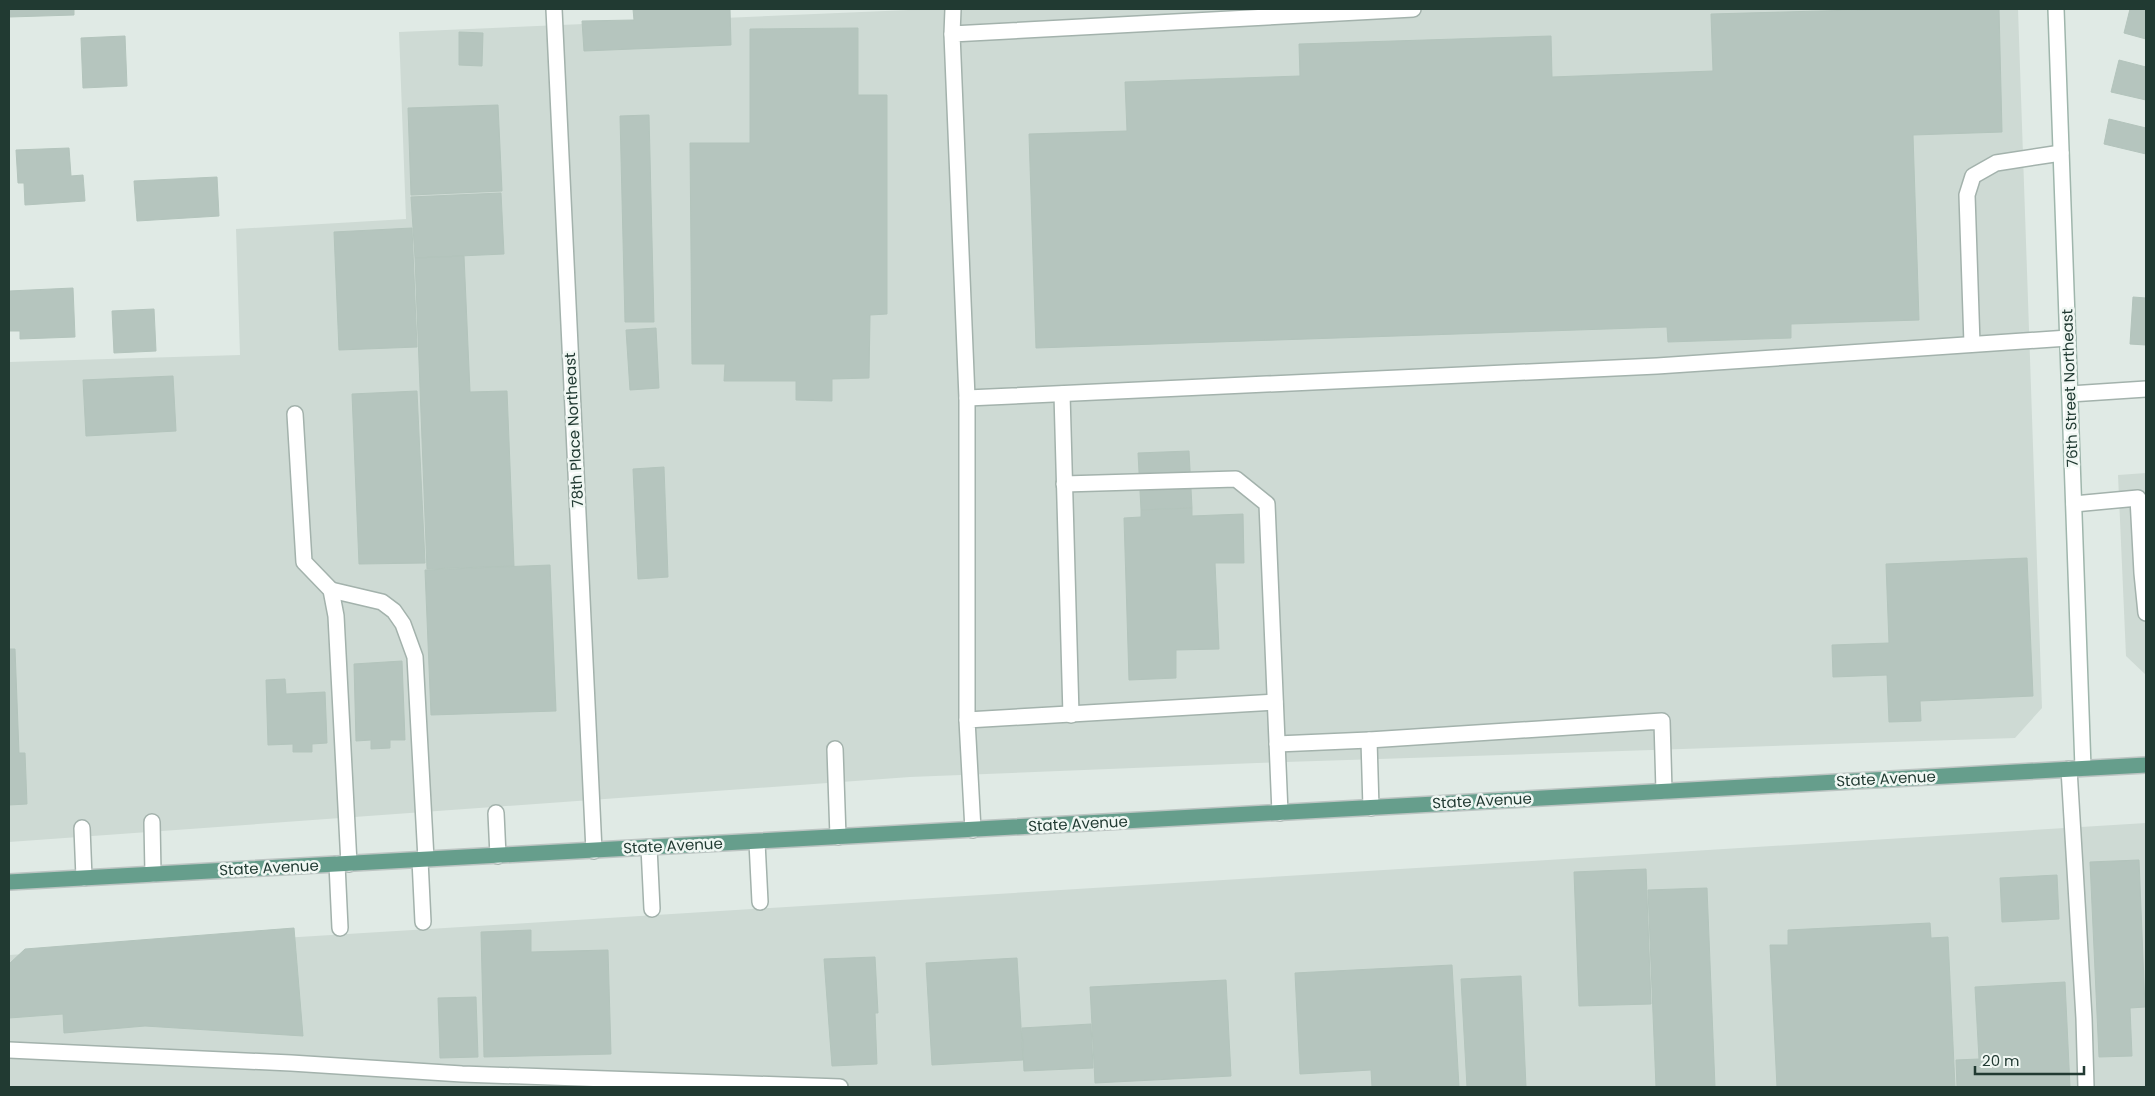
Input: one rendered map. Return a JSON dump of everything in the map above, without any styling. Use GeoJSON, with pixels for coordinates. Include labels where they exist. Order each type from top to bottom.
{"type":"FeatureCollection","features":[{"type":"Feature","properties":{"kind":"main road","name":"State Avenue"},"geometry":{"type":"LineString","coordinates":[[9,882],[2146,765]]}},
{"type":"Feature","properties":{"kind":"street","name":"78th Place Northeast"},"geometry":{"type":"LineString","coordinates":[[554,9],[594,851]]}},
{"type":"Feature","properties":{"kind":"street"},"geometry":{"type":"LineString","coordinates":[[953,9],[952,34],[967,398],[967,720],[973,830]]}},
{"type":"Feature","properties":{"kind":"street"},"geometry":{"type":"LineString","coordinates":[[952,34],[1414,9]]}},
{"type":"Feature","properties":{"kind":"street","name":"76th Street Northeast"},"geometry":{"type":"LineString","coordinates":[[2056,9],[2074,504],[2076,769],[2086,1087]]}},
{"type":"Feature","properties":{"kind":"street"},"geometry":{"type":"LineString","coordinates":[[1972,344],[1967,195],[1973,176],[1996,163],[2061,153]]}},
{"type":"Feature","properties":{"kind":"street"},"geometry":{"type":"LineString","coordinates":[[967,398],[1657,366],[2068,338]]}},
{"type":"Feature","properties":{"kind":"street"},"geometry":{"type":"LineString","coordinates":[[2070,394],[2146,389]]}},
{"type":"Feature","properties":{"kind":"street"},"geometry":{"type":"LineString","coordinates":[[1062,394],[1071,715]]}},
{"type":"Feature","properties":{"kind":"street"},"geometry":{"type":"LineString","coordinates":[[295,414],[304,562],[331,590],[382,602],[394,611],[403,624],[415,657],[423,860],[423,922]]}},
{"type":"Feature","properties":{"kind":"street"},"geometry":{"type":"LineString","coordinates":[[1064,484],[1236,479],[1267,504],[1280,813]]}},
{"type":"Feature","properties":{"kind":"street"},"geometry":{"type":"LineString","coordinates":[[2074,504],[2142,497],[2142,573],[2146,613]]}},
{"type":"Feature","properties":{"kind":"street"},"geometry":{"type":"LineString","coordinates":[[331,590],[336,616],[343,864],[340,928]]}},
{"type":"Feature","properties":{"kind":"street"},"geometry":{"type":"LineString","coordinates":[[967,720],[1276,702]]}},
{"type":"Feature","properties":{"kind":"street"},"geometry":{"type":"LineString","coordinates":[[1277,744],[1369,740],[1662,720],[1664,791]]}},
{"type":"Feature","properties":{"kind":"street"},"geometry":{"type":"LineString","coordinates":[[1369,740],[1371,808]]}},
{"type":"Feature","properties":{"kind":"street"},"geometry":{"type":"LineString","coordinates":[[836,749],[838,837]]}},
{"type":"Feature","properties":{"kind":"street"},"geometry":{"type":"LineString","coordinates":[[496,814],[498,856]]}},
{"type":"Feature","properties":{"kind":"street"},"geometry":{"type":"LineString","coordinates":[[152,822],[153,874]]}},
{"type":"Feature","properties":{"kind":"street"},"geometry":{"type":"LineString","coordinates":[[82,828],[84,878]]}},
{"type":"Feature","properties":{"kind":"street"},"geometry":{"type":"LineString","coordinates":[[757,842],[760,902]]}},
{"type":"Feature","properties":{"kind":"street"},"geometry":{"type":"LineString","coordinates":[[648,847],[652,909]]}},
{"type":"Feature","properties":{"kind":"street"},"geometry":{"type":"LineString","coordinates":[[9,1050],[234,1060],[462,1074],[840,1087]]}},
{"type":"Feature","properties":{"kind":"shaded area"},"geometry":{"type":"Polygon","coordinates":[[[932,9],[2018,9],[2042,708],[2015,738],[1257,763],[910,777],[9,842],[9,362],[240,355],[236,229],[406,219],[399,32],[932,9]]]}},
{"type":"Feature","properties":{"kind":"shaded area"},"geometry":{"type":"Polygon","coordinates":[[[2146,473],[2146,675],[2126,656],[2118,475],[2146,473]]]}},
{"type":"Feature","properties":{"kind":"shaded area"},"geometry":{"type":"Polygon","coordinates":[[[2146,823],[2146,1087],[9,1087],[9,955],[2146,823]]]}},
{"type":"Feature","properties":{"kind":"building"},"geometry":{"type":"Polygon","coordinates":[[[9,9],[74,9],[74,15],[9,17],[9,9]]]}},
{"type":"Feature","properties":{"kind":"building"},"geometry":{"type":"Polygon","coordinates":[[[633,9],[730,9],[731,45],[584,51],[582,21],[634,20],[633,9]]]}},
{"type":"Feature","properties":{"kind":"building"},"geometry":{"type":"Polygon","coordinates":[[[1893,9],[1999,9],[2002,132],[1913,135],[1919,320],[1791,324],[1791,338],[1668,342],[1667,327],[1036,348],[1029,134],[1127,131],[1125,82],[1300,76],[1299,44],[1551,36],[1552,77],[1713,71],[1711,14],[1893,9]]]}},
{"type":"Feature","properties":{"kind":"building"},"geometry":{"type":"Polygon","coordinates":[[[2130,9],[2146,9],[2146,39],[2124,33],[2130,9]]]}},
{"type":"Feature","properties":{"kind":"building"},"geometry":{"type":"Polygon","coordinates":[[[858,28],[858,95],[887,95],[887,314],[870,315],[869,378],[832,379],[832,401],[796,400],[796,381],[724,381],[725,364],[692,364],[690,143],[750,143],[750,29],[858,28]]]}},
{"type":"Feature","properties":{"kind":"building"},"geometry":{"type":"Polygon","coordinates":[[[459,32],[483,33],[482,66],[459,65],[459,32]]]}},
{"type":"Feature","properties":{"kind":"building"},"geometry":{"type":"Polygon","coordinates":[[[125,36],[127,86],[83,88],[81,38],[125,36]]]}},
{"type":"Feature","properties":{"kind":"building"},"geometry":{"type":"Polygon","coordinates":[[[2119,60],[2146,67],[2146,100],[2111,92],[2119,60]]]}},
{"type":"Feature","properties":{"kind":"building"},"geometry":{"type":"Polygon","coordinates":[[[498,105],[502,191],[411,195],[408,108],[498,105]]]}},
{"type":"Feature","properties":{"kind":"building"},"geometry":{"type":"Polygon","coordinates":[[[649,115],[654,322],[625,322],[620,116],[649,115]]]}},
{"type":"Feature","properties":{"kind":"building"},"geometry":{"type":"Polygon","coordinates":[[[2109,119],[2146,128],[2146,154],[2104,144],[2109,119]]]}},
{"type":"Feature","properties":{"kind":"building"},"geometry":{"type":"Polygon","coordinates":[[[69,148],[71,176],[83,175],[85,201],[25,205],[24,183],[18,183],[16,150],[69,148]]]}},
{"type":"Feature","properties":{"kind":"building"},"geometry":{"type":"Polygon","coordinates":[[[217,177],[219,216],[137,221],[134,181],[217,177]]]}},
{"type":"Feature","properties":{"kind":"building"},"geometry":{"type":"Polygon","coordinates":[[[501,193],[504,254],[415,258],[411,197],[501,193]]]}},
{"type":"Feature","properties":{"kind":"building"},"geometry":{"type":"Polygon","coordinates":[[[412,228],[417,347],[339,350],[334,232],[412,228]]]}},
{"type":"Feature","properties":{"kind":"building"},"geometry":{"type":"Polygon","coordinates":[[[464,256],[470,392],[507,391],[514,566],[427,569],[415,258],[464,256]]]}},
{"type":"Feature","properties":{"kind":"building"},"geometry":{"type":"Polygon","coordinates":[[[73,288],[75,337],[20,339],[20,331],[9,331],[9,291],[73,288]]]}},
{"type":"Feature","properties":{"kind":"building"},"geometry":{"type":"Polygon","coordinates":[[[2133,297],[2146,298],[2146,345],[2130,344],[2133,297]]]}},
{"type":"Feature","properties":{"kind":"building"},"geometry":{"type":"Polygon","coordinates":[[[154,309],[156,351],[114,353],[112,311],[154,309]]]}},
{"type":"Feature","properties":{"kind":"building"},"geometry":{"type":"Polygon","coordinates":[[[656,328],[659,388],[630,390],[626,330],[656,328]]]}},
{"type":"Feature","properties":{"kind":"building"},"geometry":{"type":"Polygon","coordinates":[[[173,376],[176,431],[86,436],[83,380],[173,376]]]}},
{"type":"Feature","properties":{"kind":"building"},"geometry":{"type":"Polygon","coordinates":[[[417,391],[425,563],[359,564],[352,394],[417,391]]]}},
{"type":"Feature","properties":{"kind":"building"},"geometry":{"type":"Polygon","coordinates":[[[1189,451],[1192,508],[1141,510],[1138,453],[1189,451]]]}},
{"type":"Feature","properties":{"kind":"building"},"geometry":{"type":"Polygon","coordinates":[[[664,467],[668,577],[638,579],[633,469],[664,467]]]}},
{"type":"Feature","properties":{"kind":"building"},"geometry":{"type":"Polygon","coordinates":[[[1192,508],[1192,516],[1243,514],[1244,563],[1215,563],[1219,649],[1176,650],[1176,678],[1129,680],[1124,518],[1141,517],[1141,510],[1192,508]]]}},
{"type":"Feature","properties":{"kind":"building"},"geometry":{"type":"Polygon","coordinates":[[[2027,558],[2033,696],[1920,701],[1921,721],[1889,722],[1887,675],[1833,677],[1832,645],[1889,643],[1886,564],[2027,558]]]}},
{"type":"Feature","properties":{"kind":"building"},"geometry":{"type":"Polygon","coordinates":[[[550,565],[556,711],[431,715],[425,570],[550,565]]]}},
{"type":"Feature","properties":{"kind":"building"},"geometry":{"type":"Polygon","coordinates":[[[9,649],[15,649],[19,753],[25,753],[27,804],[9,805],[9,649]]]}},
{"type":"Feature","properties":{"kind":"building"},"geometry":{"type":"Polygon","coordinates":[[[402,661],[405,740],[390,740],[390,748],[371,749],[371,740],[356,741],[354,664],[402,661]]]}},
{"type":"Feature","properties":{"kind":"building"},"geometry":{"type":"Polygon","coordinates":[[[285,679],[286,694],[325,692],[327,743],[312,744],[312,752],[293,752],[293,744],[268,745],[266,680],[285,679]]]}},
{"type":"Feature","properties":{"kind":"building"},"geometry":{"type":"Polygon","coordinates":[[[2139,860],[2145,1007],[2130,1008],[2132,1056],[2099,1057],[2090,862],[2139,860]]]}},
{"type":"Feature","properties":{"kind":"building"},"geometry":{"type":"Polygon","coordinates":[[[1646,869],[1651,1004],[1579,1006],[1574,872],[1646,869]]]}},
{"type":"Feature","properties":{"kind":"building"},"geometry":{"type":"Polygon","coordinates":[[[2057,875],[2059,919],[2002,922],[2000,878],[2057,875]]]}},
{"type":"Feature","properties":{"kind":"building"},"geometry":{"type":"Polygon","coordinates":[[[1707,888],[1715,1087],[1656,1087],[1648,890],[1707,888]]]}},
{"type":"Feature","properties":{"kind":"building"},"geometry":{"type":"Polygon","coordinates":[[[1930,923],[1931,938],[1948,937],[1955,1087],[1777,1087],[1770,945],[1788,945],[1788,930],[1930,923]]]}},
{"type":"Feature","properties":{"kind":"building"},"geometry":{"type":"Polygon","coordinates":[[[294,928],[303,1036],[145,1026],[64,1033],[63,1014],[9,1018],[9,964],[25,949],[294,928]]]}},
{"type":"Feature","properties":{"kind":"building"},"geometry":{"type":"Polygon","coordinates":[[[531,930],[531,952],[608,950],[611,1054],[484,1057],[481,932],[531,930]]]}},
{"type":"Feature","properties":{"kind":"building"},"geometry":{"type":"Polygon","coordinates":[[[875,957],[878,1013],[875,1013],[877,1064],[832,1066],[824,959],[875,957]]]}},
{"type":"Feature","properties":{"kind":"building"},"geometry":{"type":"Polygon","coordinates":[[[1017,958],[1023,1060],[932,1065],[926,963],[1017,958]]]}},
{"type":"Feature","properties":{"kind":"building"},"geometry":{"type":"Polygon","coordinates":[[[1452,965],[1459,1087],[1372,1087],[1371,1070],[1300,1074],[1295,973],[1452,965]]]}},
{"type":"Feature","properties":{"kind":"building"},"geometry":{"type":"Polygon","coordinates":[[[1521,976],[1526,1087],[1467,1087],[1461,979],[1521,976]]]}},
{"type":"Feature","properties":{"kind":"building"},"geometry":{"type":"Polygon","coordinates":[[[1226,980],[1231,1076],[1095,1083],[1090,987],[1226,980]]]}},
{"type":"Feature","properties":{"kind":"building"},"geometry":{"type":"Polygon","coordinates":[[[2065,982],[2070,1087],[1957,1087],[1956,1060],[1979,1059],[1975,987],[2065,982]]]}},
{"type":"Feature","properties":{"kind":"building"},"geometry":{"type":"Polygon","coordinates":[[[476,997],[478,1057],[440,1058],[438,998],[476,997]]]}},
{"type":"Feature","properties":{"kind":"building"},"geometry":{"type":"Polygon","coordinates":[[[1091,1024],[1093,1068],[1024,1071],[1022,1028],[1091,1024]]]}}]}
